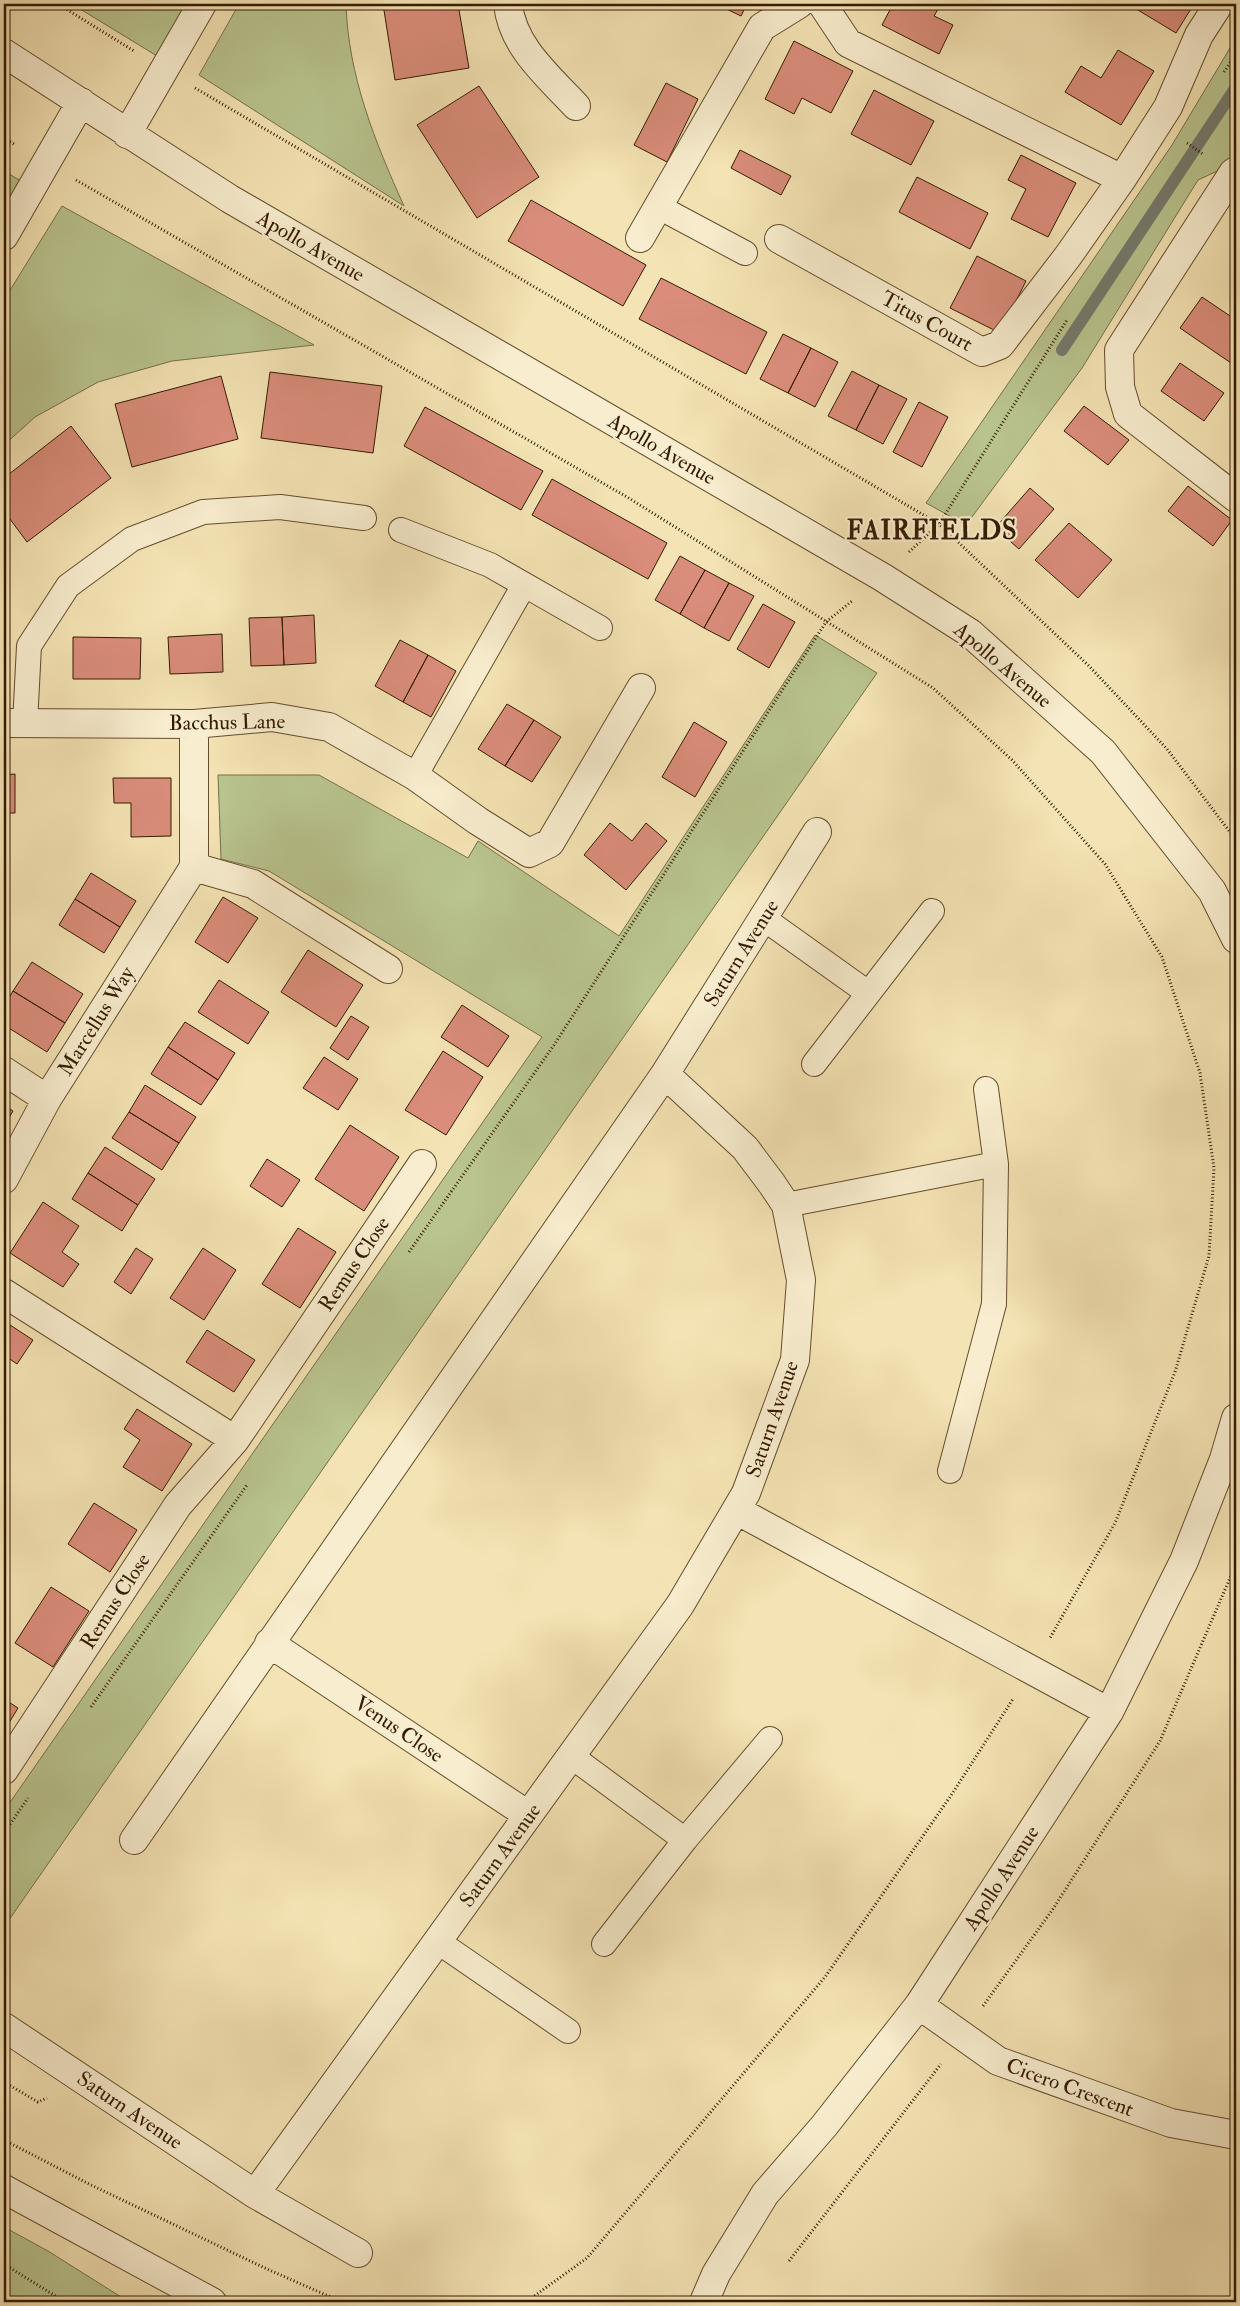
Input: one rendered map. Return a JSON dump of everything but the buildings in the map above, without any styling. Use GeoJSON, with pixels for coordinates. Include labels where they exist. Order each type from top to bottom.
{"type":"FeatureCollection","features":[{"type":"Feature","properties":{"kind":"street"},"geometry":{"type":"LineString","coordinates":[[127,134],[202,4]]}},
{"type":"Feature","properties":{"kind":"street"},"geometry":{"type":"LineString","coordinates":[[508,4],[510,19],[529,56],[576,106]]}},
{"type":"Feature","properties":{"kind":"street"},"geometry":{"type":"LineString","coordinates":[[640,238],[762,27],[799,4]]}},
{"type":"Feature","properties":{"kind":"street"},"geometry":{"type":"LineString","coordinates":[[822,4],[848,43],[1122,179]]}},
{"type":"Feature","properties":{"kind":"street","name":"Titus Court"},"geometry":{"type":"LineString","coordinates":[[779,239],[982,352],[1000,345],[1068,256],[1122,179],[1168,107],[1199,35],[1220,4]]}},
{"type":"Feature","properties":{"kind":"street","name":"Apollo Avenue"},"geometry":{"type":"LineString","coordinates":[[4,53],[230,199],[882,577],[970,633],[1103,752],[1212,891],[1236,939]]}},
{"type":"Feature","properties":{"kind":"street"},"geometry":{"type":"LineString","coordinates":[[4,236],[81,102]]}},
{"type":"Feature","properties":{"kind":"street"},"geometry":{"type":"LineString","coordinates":[[1236,171],[1119,350],[1120,387],[1128,414],[1236,498]]}},
{"type":"Feature","properties":{"kind":"street","name":"Bacchus Lane"},"geometry":{"type":"LineString","coordinates":[[14,723],[194,724],[272,717],[329,727],[415,776],[478,821],[529,853],[550,843],[641,688]]}},
{"type":"Feature","properties":{"kind":"street"},"geometry":{"type":"LineString","coordinates":[[194,724],[194,867],[253,884],[388,969]]}},
{"type":"Feature","properties":{"kind":"street","name":"Saturn Avenue"},"geometry":{"type":"LineString","coordinates":[[269,1643],[446,1392],[665,1074],[817,832]]}},
{"type":"Feature","properties":{"kind":"street","name":"Marcellus Way"},"geometry":{"type":"LineString","coordinates":[[4,1178],[47,1099],[194,867]]}},
{"type":"Feature","properties":{"kind":"street"},"geometry":{"type":"LineString","coordinates":[[4,1071],[47,1099]]}},
{"type":"Feature","properties":{"kind":"street","name":"Saturn Avenue"},"geometry":{"type":"LineString","coordinates":[[255,2194],[680,1605],[746,1493],[795,1360],[801,1280],[786,1205],[745,1148],[665,1074]]}},
{"type":"Feature","properties":{"kind":"street","name":"Remus Close"},"geometry":{"type":"LineString","coordinates":[[4,1770],[178,1505],[236,1440],[422,1164]]}},
{"type":"Feature","properties":{"kind":"street"},"geometry":{"type":"LineString","coordinates":[[4,1294],[236,1440]]}},
{"type":"Feature","properties":{"kind":"street","name":"Apollo Avenue"},"geometry":{"type":"LineString","coordinates":[[704,2302],[716,2274],[765,2194],[824,2126],[919,2005],[1109,1712],[1184,1561],[1230,1461],[1236,1418]]}},
{"type":"Feature","properties":{"kind":"street"},"geometry":{"type":"LineString","coordinates":[[736,1510],[1109,1712]]}},
{"type":"Feature","properties":{"kind":"street"},"geometry":{"type":"LineString","coordinates":[[134,1840],[269,1643]]}},
{"type":"Feature","properties":{"kind":"street","name":"Venus Close"},"geometry":{"type":"LineString","coordinates":[[269,1643],[528,1815]]}},
{"type":"Feature","properties":{"kind":"street","name":"Cicero Crescent"},"geometry":{"type":"LineString","coordinates":[[919,2005],[998,2061],[1171,2123],[1236,2135]]}},
{"type":"Feature","properties":{"kind":"street","name":"Saturn Avenue"},"geometry":{"type":"LineString","coordinates":[[4,2027],[255,2194],[358,2253]]}},
{"type":"Feature","properties":{"kind":"street"},"geometry":{"type":"LineString","coordinates":[[4,2189],[212,2302]]}},
{"type":"Feature","properties":{"kind":"lane"},"geometry":{"type":"LineString","coordinates":[[657,206],[745,252]]}},
{"type":"Feature","properties":{"kind":"lane","name":"Bacchus Lane"},"geometry":{"type":"LineString","coordinates":[[14,723],[29,646],[68,586],[132,539],[203,512],[280,506],[364,518]]}},
{"type":"Feature","properties":{"kind":"lane"},"geometry":{"type":"LineString","coordinates":[[401,530],[490,565],[600,628]]}},
{"type":"Feature","properties":{"kind":"lane"},"geometry":{"type":"LineString","coordinates":[[415,776],[524,585]]}},
{"type":"Feature","properties":{"kind":"lane"},"geometry":{"type":"LineString","coordinates":[[814,1064],[932,911]]}},
{"type":"Feature","properties":{"kind":"lane"},"geometry":{"type":"LineString","coordinates":[[763,918],[868,993]]}},
{"type":"Feature","properties":{"kind":"lane"},"geometry":{"type":"LineString","coordinates":[[950,1471],[994,1304],[996,1164],[986,1089]]}},
{"type":"Feature","properties":{"kind":"lane"},"geometry":{"type":"LineString","coordinates":[[786,1205],[996,1164]]}},
{"type":"Feature","properties":{"kind":"lane"},"geometry":{"type":"LineString","coordinates":[[604,1944],[685,1840],[770,1739]]}},
{"type":"Feature","properties":{"kind":"lane"},"geometry":{"type":"LineString","coordinates":[[571,1756],[685,1840]]}},
{"type":"Feature","properties":{"kind":"lane"},"geometry":{"type":"LineString","coordinates":[[437,1941],[568,2032]]}},
{"type":"Feature","properties":{"kind":"path"},"geometry":{"type":"LineString","coordinates":[[58,4],[164,70],[939,524],[1089,666],[1167,749],[1236,840]]}},
{"type":"Feature","properties":{"kind":"path"},"geometry":{"type":"LineString","coordinates":[[1221,77],[1236,54]]}},
{"type":"Feature","properties":{"kind":"path"},"geometry":{"type":"LineString","coordinates":[[4,138],[627,497],[826,622]]}},
{"type":"Feature","properties":{"kind":"path"},"geometry":{"type":"LineString","coordinates":[[1189,144],[1202,153]]}},
{"type":"Feature","properties":{"kind":"path"},"geometry":{"type":"LineString","coordinates":[[406,1256],[554,1045],[826,622],[882,577],[939,524],[1071,315]]}},
{"type":"Feature","properties":{"kind":"path"},"geometry":{"type":"LineString","coordinates":[[89,1711],[248,1483]]}},
{"type":"Feature","properties":{"kind":"path"},"geometry":{"type":"LineString","coordinates":[[789,2261],[962,2036],[1053,1909],[1160,1741],[1236,1564]]}},
{"type":"Feature","properties":{"kind":"path"},"geometry":{"type":"LineString","coordinates":[[4,1833],[32,1792]]}},
{"type":"Feature","properties":{"kind":"path"},"geometry":{"type":"LineString","coordinates":[[4,2140],[241,2257],[342,2302]]}},
{"type":"Feature","properties":{"kind":"path"},"geometry":{"type":"LineString","coordinates":[[4,2264],[65,2302]]}},
{"type":"Feature","properties":{"kind":"green space"},"geometry":{"type":"Polygon","coordinates":[[[72,4],[188,4],[157,56],[72,4]]]}},
{"type":"Feature","properties":{"kind":"green space"},"geometry":{"type":"Polygon","coordinates":[[[239,4],[346,4],[352,57],[365,108],[373,133],[404,206],[199,75],[239,4]]]}},
{"type":"Feature","properties":{"kind":"green space"},"geometry":{"type":"Polygon","coordinates":[[[1236,38],[1236,150],[1226,167],[1198,180],[1082,368],[966,525],[926,503],[1172,145],[1236,38]]]}},
{"type":"Feature","properties":{"kind":"green space"},"geometry":{"type":"Polygon","coordinates":[[[4,171],[26,184],[4,220],[4,171]]]}},
{"type":"Feature","properties":{"kind":"green space"},"geometry":{"type":"Polygon","coordinates":[[[62,206],[314,345],[172,361],[98,382],[35,417],[4,445],[4,300],[62,206]]]}},
{"type":"Feature","properties":{"kind":"green space"},"geometry":{"type":"Polygon","coordinates":[[[815,635],[877,673],[4,1927],[4,1811],[542,1037],[269,871],[221,859],[218,775],[319,775],[468,858],[478,841],[619,936],[815,635]]]}},
{"type":"Feature","properties":{"kind":"green space"},"geometry":{"type":"Polygon","coordinates":[[[4,2227],[48,2251],[129,2302],[4,2302],[4,2227]]]}},
{"type":"Feature","properties":{"kind":"waterway"},"geometry":{"type":"LineString","coordinates":[[1062,350],[1236,87]]}},
{"type":"Feature","properties":{"kind":"district","name":"FAIRFIELDS"},"geometry":{"type":"Point","coordinates":[932,530]}}]}
